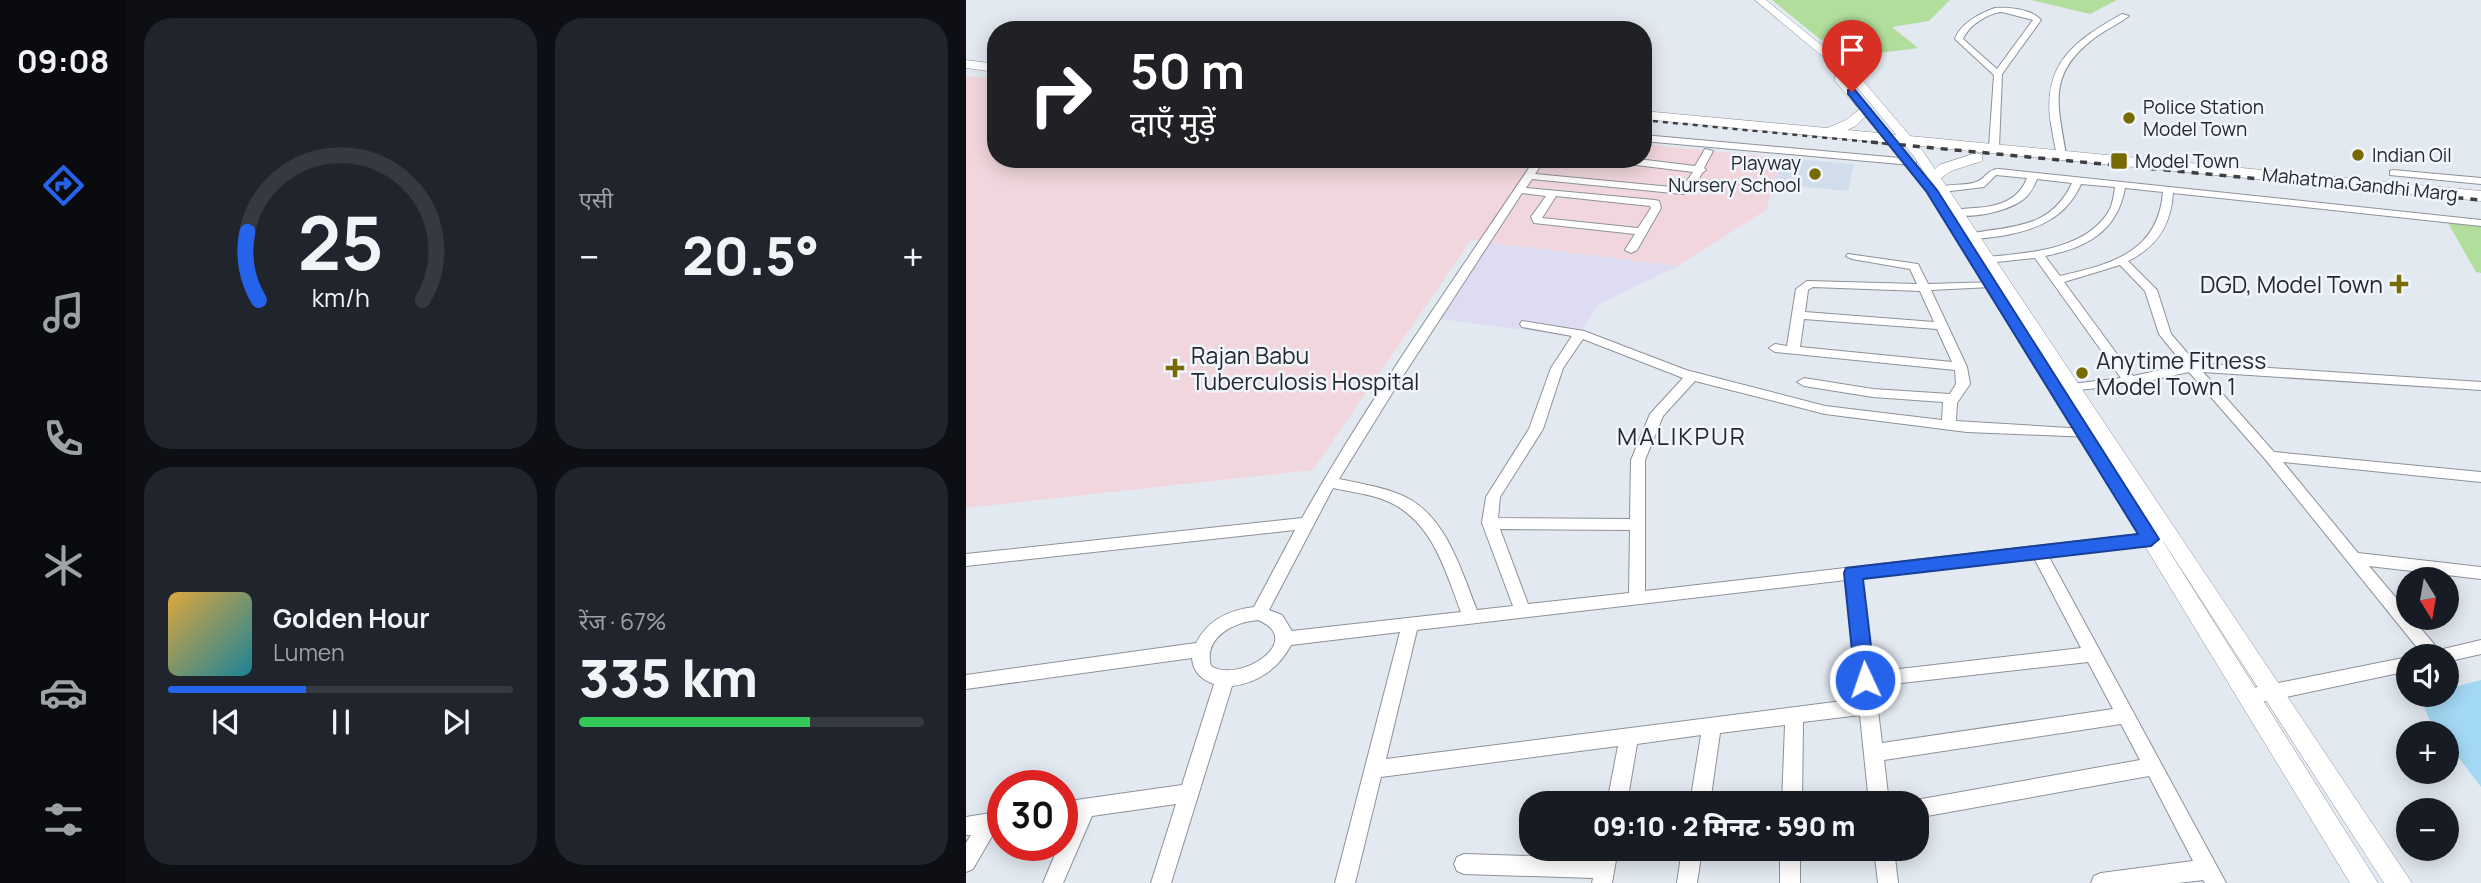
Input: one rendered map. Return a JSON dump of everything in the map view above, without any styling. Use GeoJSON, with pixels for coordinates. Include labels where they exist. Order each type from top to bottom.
{"type":"FeatureCollection","features":[{"type":"Feature","properties":{"kind":"main road"},"geometry":{"type":"LineString","coordinates":[[966,52],[987,54]]}},
{"type":"Feature","properties":{"kind":"main road"},"geometry":{"type":"LineString","coordinates":[[966,64],[987,67]]}},
{"type":"Feature","properties":{"kind":"main road"},"geometry":{"type":"LineString","coordinates":[[1831,132],[1851,123],[1865,109]]}},
{"type":"Feature","properties":{"kind":"main road"},"geometry":{"type":"LineString","coordinates":[[1652,116],[1887,137],[1909,151]]}},
{"type":"Feature","properties":{"kind":"main road","name":"Mahatma Gandhi Marg"},"geometry":{"type":"LineString","coordinates":[[1652,128],[2481,208]]}},
{"type":"Feature","properties":{"kind":"main road","name":"Mahatma Gandhi Marg"},"geometry":{"type":"LineString","coordinates":[[1909,151],[1994,147],[2481,196]]}},
{"type":"Feature","properties":{"kind":"main road"},"geometry":{"type":"LineString","coordinates":[[1938,184],[1945,168],[1979,159]]}},
{"type":"Feature","properties":{"kind":"street"},"geometry":{"type":"LineString","coordinates":[[1755,1],[1844,84],[1887,137]]}},
{"type":"Feature","properties":{"kind":"street"},"geometry":{"type":"LineString","coordinates":[[1755,1],[1855,78],[1909,151],[1938,184],[2072,388],[2160,537],[2248,697],[2365,883]]}},
{"type":"Feature","properties":{"kind":"street"},"geometry":{"type":"LineString","coordinates":[[1994,147],[1998,74],[2019,50],[2038,20],[2035,17],[2003,9],[1989,9],[1961,33],[1959,39],[1963,45],[1998,74]]}},
{"type":"Feature","properties":{"kind":"street"},"geometry":{"type":"LineString","coordinates":[[2061,154],[2053,93],[2057,76],[2076,51],[2100,30],[2125,16]]}},
{"type":"Feature","properties":{"kind":"street"},"geometry":{"type":"LineString","coordinates":[[1652,138],[1909,151]]}},
{"type":"Feature","properties":{"kind":"street"},"geometry":{"type":"LineString","coordinates":[[1530,176],[1683,191],[1689,189],[1701,170],[1708,151]]}},
{"type":"Feature","properties":{"kind":"street"},"geometry":{"type":"LineString","coordinates":[[1909,151],[2085,434],[2273,692],[2399,883]]}},
{"type":"Feature","properties":{"kind":"street"},"geometry":{"type":"LineString","coordinates":[[1979,159],[1993,172],[2481,223]]}},
{"type":"Feature","properties":{"kind":"street"},"geometry":{"type":"LineString","coordinates":[[1652,164],[1701,170]]}},
{"type":"Feature","properties":{"kind":"street"},"geometry":{"type":"LineString","coordinates":[[1259,612],[1328,482],[1535,168]]}},
{"type":"Feature","properties":{"kind":"street"},"geometry":{"type":"LineString","coordinates":[[1938,184],[1980,184],[1993,172]]}},
{"type":"Feature","properties":{"kind":"street"},"geometry":{"type":"LineString","coordinates":[[2393,173],[2481,181]]}},
{"type":"Feature","properties":{"kind":"street"},"geometry":{"type":"LineString","coordinates":[[1956,212],[1988,210],[2017,201],[2031,186],[2033,175]]}},
{"type":"Feature","properties":{"kind":"street"},"geometry":{"type":"LineString","coordinates":[[1972,236],[2035,225],[2055,215],[2072,200],[2078,180]]}},
{"type":"Feature","properties":{"kind":"street"},"geometry":{"type":"LineString","coordinates":[[1987,260],[2038,254],[2067,246],[2104,226],[2120,200],[2121,184]]}},
{"type":"Feature","properties":{"kind":"street"},"geometry":{"type":"LineString","coordinates":[[2058,281],[2122,261],[2161,229],[2167,218],[2168,189]]}},
{"type":"Feature","properties":{"kind":"street"},"geometry":{"type":"LineString","coordinates":[[1520,190],[1656,203],[1656,208],[1632,250]]}},
{"type":"Feature","properties":{"kind":"street"},"geometry":{"type":"LineString","coordinates":[[1553,193],[1536,217],[1538,221],[1642,232]]}},
{"type":"Feature","properties":{"kind":"street"},"geometry":{"type":"LineString","coordinates":[[2038,254],[2130,380]]}},
{"type":"Feature","properties":{"kind":"street"},"geometry":{"type":"LineString","coordinates":[[1804,382],[1873,393],[1952,398],[1962,391],[1961,367],[1925,288],[1910,264],[1852,256]]}},
{"type":"Feature","properties":{"kind":"street"},"geometry":{"type":"LineString","coordinates":[[2122,261],[2151,290],[2165,334],[2270,456],[2424,644]]}},
{"type":"Feature","properties":{"kind":"street"},"geometry":{"type":"LineString","coordinates":[[1793,350],[1802,289],[1811,283],[1925,288],[1991,284]]}},
{"type":"Feature","properties":{"kind":"street"},"geometry":{"type":"LineString","coordinates":[[1799,315],[1942,326]]}},
{"type":"Feature","properties":{"kind":"street"},"geometry":{"type":"LineString","coordinates":[[1526,324],[1580,334],[1692,376],[1825,410],[1949,425],[2085,434]]}},
{"type":"Feature","properties":{"kind":"street"},"geometry":{"type":"LineString","coordinates":[[1523,612],[1490,523],[1493,497],[1536,429],[1557,368],[1580,334]]}},
{"type":"Feature","properties":{"kind":"street"},"geometry":{"type":"LineString","coordinates":[[1775,348],[1961,367]]}},
{"type":"Feature","properties":{"kind":"street"},"geometry":{"type":"LineString","coordinates":[[2072,388],[2194,367],[2481,386]]}},
{"type":"Feature","properties":{"kind":"street"},"geometry":{"type":"LineString","coordinates":[[1637,599],[1639,460],[1657,414],[1692,376]]}},
{"type":"Feature","properties":{"kind":"street"},"geometry":{"type":"LineString","coordinates":[[1949,425],[1952,398]]}},
{"type":"Feature","properties":{"kind":"street"},"geometry":{"type":"LineString","coordinates":[[2270,456],[2481,477]]}},
{"type":"Feature","properties":{"kind":"street"},"geometry":{"type":"LineString","coordinates":[[1328,482],[1393,497],[1416,512],[1433,532],[1448,559],[1472,619]]}},
{"type":"Feature","properties":{"kind":"street"},"geometry":{"type":"LineString","coordinates":[[966,560],[1304,523]]}},
{"type":"Feature","properties":{"kind":"street"},"geometry":{"type":"LineString","coordinates":[[1490,523],[1636,525]]}},
{"type":"Feature","properties":{"kind":"street"},"geometry":{"type":"LineString","coordinates":[[1285,639],[2160,537]]}},
{"type":"Feature","properties":{"kind":"street"},"geometry":{"type":"LineString","coordinates":[[2038,551],[2212,876],[2101,883]]}},
{"type":"Feature","properties":{"kind":"street"},"geometry":{"type":"LineString","coordinates":[[2353,558],[2481,573]]}},
{"type":"Feature","properties":{"kind":"street"},"geometry":{"type":"LineString","coordinates":[[1853,573],[1878,791]]}},
{"type":"Feature","properties":{"kind":"street"},"geometry":{"type":"LineString","coordinates":[[1259,612],[1274,617],[1283,626],[1285,639],[1278,654],[1264,667],[1245,676],[1225,679],[1209,675],[1200,664],[1199,650],[1208,635],[1222,623],[1240,615],[1259,612]]}},
{"type":"Feature","properties":{"kind":"street"},"geometry":{"type":"LineString","coordinates":[[1345,883],[1410,626]]}},
{"type":"Feature","properties":{"kind":"street"},"geometry":{"type":"LineString","coordinates":[[2459,652],[2481,647]]}},
{"type":"Feature","properties":{"kind":"street"},"geometry":{"type":"LineString","coordinates":[[966,682],[1199,650]]}},
{"type":"Feature","properties":{"kind":"street"},"geometry":{"type":"LineString","coordinates":[[1865,680],[2095,654]]}},
{"type":"Feature","properties":{"kind":"street"},"geometry":{"type":"LineString","coordinates":[[2248,697],[2396,666]]}},
{"type":"Feature","properties":{"kind":"street"},"geometry":{"type":"LineString","coordinates":[[1161,883],[1187,793],[1225,679]]}},
{"type":"Feature","properties":{"kind":"street"},"geometry":{"type":"LineString","coordinates":[[1374,769],[1868,706]]}},
{"type":"Feature","properties":{"kind":"street"},"geometry":{"type":"LineString","coordinates":[[1873,753],[2126,715]]}},
{"type":"Feature","properties":{"kind":"street"},"geometry":{"type":"LineString","coordinates":[[1792,791],[1794,716]]}},
{"type":"Feature","properties":{"kind":"street"},"geometry":{"type":"LineString","coordinates":[[1702,791],[1712,726]]}},
{"type":"Feature","properties":{"kind":"street"},"geometry":{"type":"LineString","coordinates":[[1619,791],[1629,737]]}},
{"type":"Feature","properties":{"kind":"street"},"geometry":{"type":"LineString","coordinates":[[1929,807],[2152,767]]}},
{"type":"Feature","properties":{"kind":"street"},"geometry":{"type":"LineString","coordinates":[[1078,809],[1187,793]]}},
{"type":"Feature","properties":{"kind":"street"},"geometry":{"type":"LineString","coordinates":[[1053,883],[1086,808]]}},
{"type":"Feature","properties":{"kind":"street"},"geometry":{"type":"LineString","coordinates":[[966,826],[987,822]]}},
{"type":"Feature","properties":{"kind":"street"},"geometry":{"type":"LineString","coordinates":[[966,862],[987,833]]}},
{"type":"Feature","properties":{"kind":"street"},"geometry":{"type":"LineString","coordinates":[[1687,883],[1690,861]]}},
{"type":"Feature","properties":{"kind":"street"},"geometry":{"type":"LineString","coordinates":[[1790,861],[1790,883]]}},
{"type":"Feature","properties":{"kind":"street"},"geometry":{"type":"LineString","coordinates":[[1885,861],[1888,883]]}},
{"type":"Feature","properties":{"kind":"street"},"geometry":{"type":"LineString","coordinates":[[1464,864],[1605,867]]}},
{"type":"Feature","properties":{"kind":"shaded area","name":"Rajan Babu Tuberculosis Hospital"},"geometry":{"type":"Polygon","coordinates":[[[966,76],[987,78],[987,168],[1652,168],[1652,145],[1783,158],[1766,210],[1678,266],[1471,240],[1313,470],[966,508],[966,76]]]}},
{"type":"Feature","properties":{"kind":"shaded area","name":"Playway Nursery School"},"geometry":{"type":"Polygon","coordinates":[[[1783,158],[1854,164],[1848,191],[1774,184],[1783,158]]]}},
{"type":"Feature","properties":{"kind":"shaded area"},"geometry":{"type":"Polygon","coordinates":[[[1486,242],[1678,266],[1599,304],[1578,337],[1432,318],[1486,242]]]}},
{"type":"Feature","properties":{"kind":"green space"},"geometry":{"type":"Polygon","coordinates":[[[1772,0],[1950,0],[1929,21],[1892,27],[1918,48],[1872,54],[1847,36],[1821,40],[1772,0]]]}},
{"type":"Feature","properties":{"kind":"green space"},"geometry":{"type":"Polygon","coordinates":[[[2031,0],[2117,0],[2090,14],[2031,0]]]}},
{"type":"Feature","properties":{"kind":"green space"},"geometry":{"type":"Polygon","coordinates":[[[2448,223],[2481,226],[2481,273],[2476,272],[2448,223]]]}},
{"type":"Feature","properties":{"kind":"water"},"geometry":{"type":"Polygon","coordinates":[[[2481,680],[2481,787],[2459,758],[2459,721],[2431,721],[2424,707],[2459,707],[2459,686],[2481,680]]]}},
{"type":"Feature","properties":{"kind":"railway"},"geometry":{"type":"LineString","coordinates":[[1652,121],[1890,144]]}},
{"type":"Feature","properties":{"kind":"railway"},"geometry":{"type":"LineString","coordinates":[[1871,142],[2481,200]]}},
{"type":"Feature","properties":{"kind":"place","name":"Police Station Model Town"},"geometry":{"type":"Point","coordinates":[2129,118]}},
{"type":"Feature","properties":{"kind":"place","name":"Indian Oil"},"geometry":{"type":"Point","coordinates":[2358,155]}},
{"type":"Feature","properties":{"kind":"place","name":"Model Town"},"geometry":{"type":"Point","coordinates":[2119,161]}},
{"type":"Feature","properties":{"kind":"place","name":"Playway Nursery School"},"geometry":{"type":"Point","coordinates":[1815,174]}},
{"type":"Feature","properties":{"kind":"place","name":"DGD, Model Town"},"geometry":{"type":"Point","coordinates":[2399,284]}},
{"type":"Feature","properties":{"kind":"place","name":"Rajan Babu Tuberculosis Hospital"},"geometry":{"type":"Point","coordinates":[1175,368]}},
{"type":"Feature","properties":{"kind":"place","name":"Anytime Fitness Model Town 1"},"geometry":{"type":"Point","coordinates":[2082,373]}},
{"type":"Feature","properties":{"kind":"district","name":"MALIKPUR"},"geometry":{"type":"Point","coordinates":[1682,435]}},
{"type":"Feature","properties":{"kind":"route"},"geometry":{"type":"LineString","coordinates":[[1852,92],[1887,137],[1918,170],[2151,539],[1853,573],[1863,640],[1865,680]]}}]}
